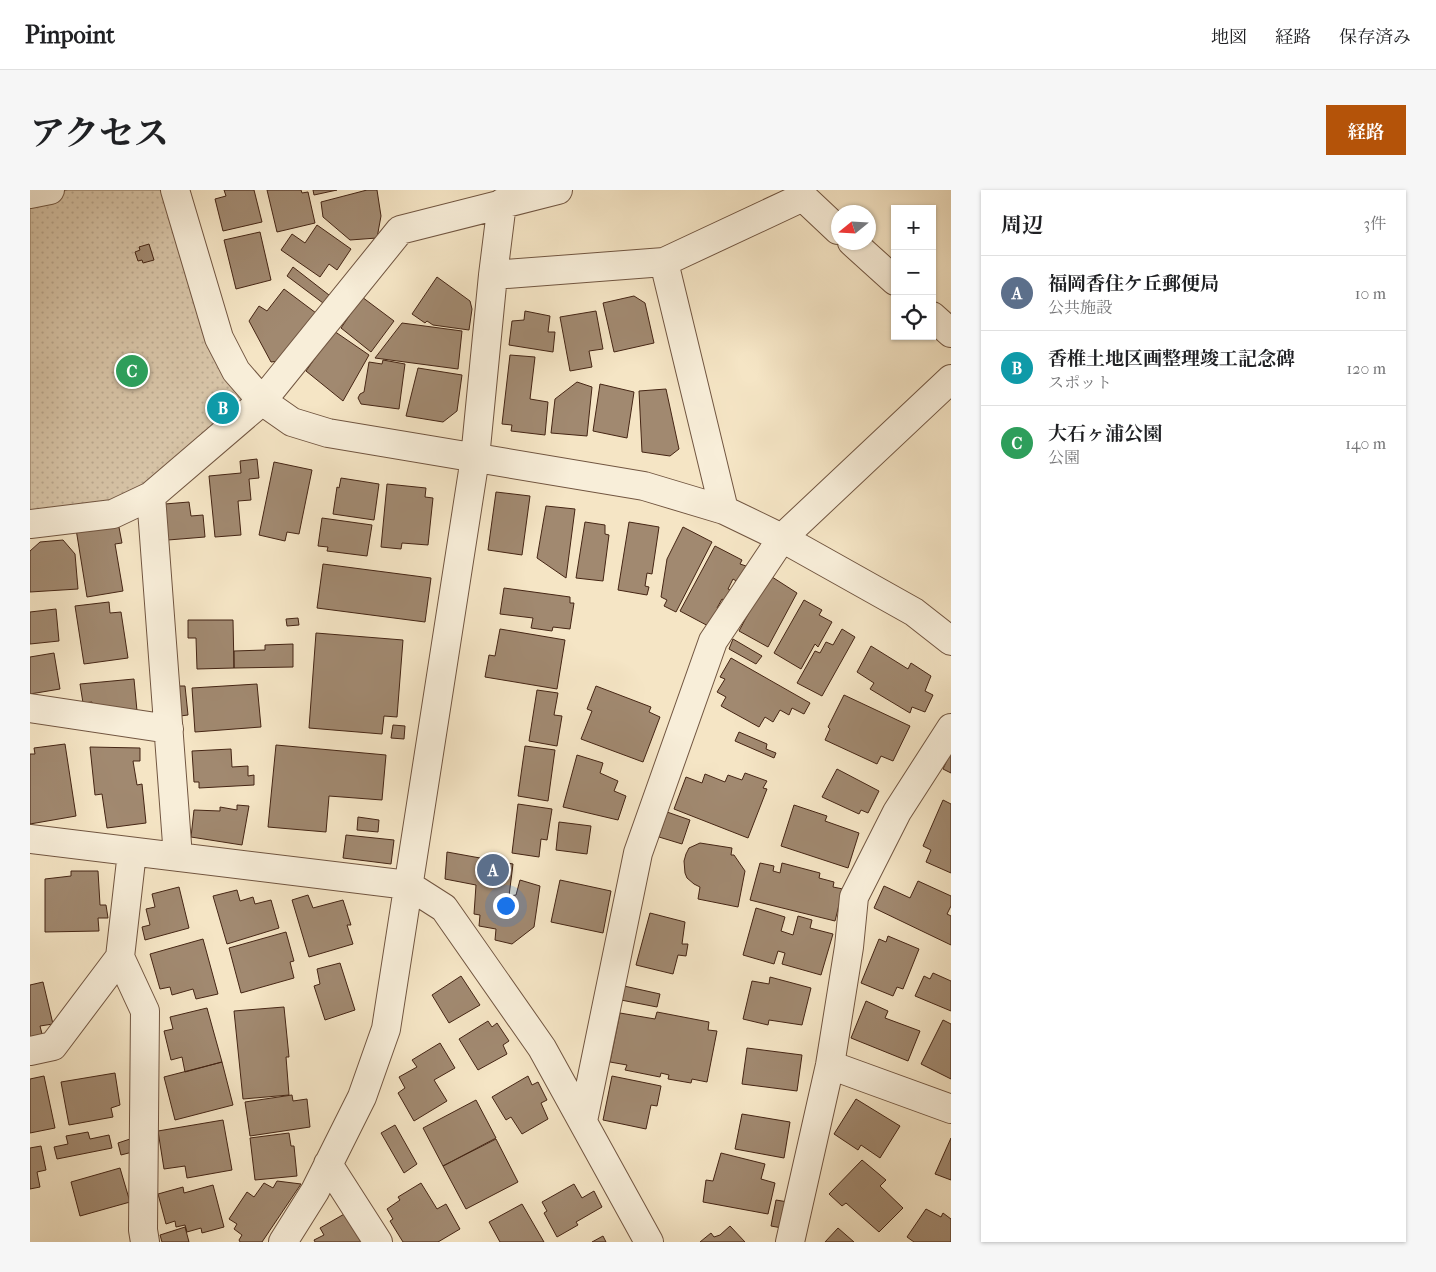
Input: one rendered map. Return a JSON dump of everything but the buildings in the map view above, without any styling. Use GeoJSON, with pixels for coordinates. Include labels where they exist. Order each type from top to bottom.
{"type":"FeatureCollection","features":[{"type":"Feature","properties":{"kind":"street"},"geometry":{"type":"LineString","coordinates":[[30,194],[50,190]]}},
{"type":"Feature","properties":{"kind":"street"},"geometry":{"type":"LineString","coordinates":[[175,190],[219,338],[236,371],[262,401],[292,422],[328,433],[644,486],[724,510],[782,538],[914,612],[951,641]]}},
{"type":"Feature","properties":{"kind":"street"},"geometry":{"type":"LineString","coordinates":[[30,524],[113,514],[151,496],[262,401],[400,230],[492,196],[558,190]]}},
{"type":"Feature","properties":{"kind":"street"},"geometry":{"type":"LineString","coordinates":[[493,275],[664,262],[801,194],[831,223]]}},
{"type":"Feature","properties":{"kind":"street"},"geometry":{"type":"LineString","coordinates":[[283,1242],[315,1191],[362,1097],[386,1029],[476,458],[493,275],[492,196]]}},
{"type":"Feature","properties":{"kind":"street"},"geometry":{"type":"LineString","coordinates":[[861,250],[891,278]]}},
{"type":"Feature","properties":{"kind":"street"},"geometry":{"type":"LineString","coordinates":[[664,262],[724,510]]}},
{"type":"Feature","properties":{"kind":"street"},"geometry":{"type":"LineString","coordinates":[[936,320],[951,333]]}},
{"type":"Feature","properties":{"kind":"street"},"geometry":{"type":"LineString","coordinates":[[582,1121],[638,853],[713,641],[782,538],[951,379]]}},
{"type":"Feature","properties":{"kind":"street"},"geometry":{"type":"LineString","coordinates":[[151,496],[178,857]]}},
{"type":"Feature","properties":{"kind":"street"},"geometry":{"type":"LineString","coordinates":[[30,708],[169,729]]}},
{"type":"Feature","properties":{"kind":"street"},"geometry":{"type":"LineString","coordinates":[[790,1242],[830,1065],[849,947],[854,897],[897,812],[951,728]]}},
{"type":"Feature","properties":{"kind":"street"},"geometry":{"type":"LineString","coordinates":[[30,840],[408,886],[444,908],[542,1048],[648,1242]]}},
{"type":"Feature","properties":{"kind":"street"},"geometry":{"type":"LineString","coordinates":[[30,1051],[53,1046],[120,957],[132,852]]}},
{"type":"Feature","properties":{"kind":"street"},"geometry":{"type":"LineString","coordinates":[[120,957],[145,1011],[143,1230],[145,1242]]}},
{"type":"Feature","properties":{"kind":"street"},"geometry":{"type":"LineString","coordinates":[[830,1065],[951,1109]]}},
{"type":"Feature","properties":{"kind":"street"},"geometry":{"type":"LineString","coordinates":[[328,1164],[378,1242]]}},
{"type":"Feature","properties":{"kind":"shaded area"},"geometry":{"type":"Polygon","coordinates":[[[68,190],[172,190],[253,403],[150,495],[30,522],[30,197],[68,190]]]}},
{"type":"Feature","properties":{"kind":"place","name":"大石ヶ浦公園"},"geometry":{"type":"Point","coordinates":[132,371]}},
{"type":"Feature","properties":{"kind":"place","name":"香椎土地区画整理竣工記念碑"},"geometry":{"type":"Point","coordinates":[223,408]}},
{"type":"Feature","properties":{"kind":"place","name":"福岡香住ケ丘郵便局"},"geometry":{"type":"Point","coordinates":[493,870]}}]}
